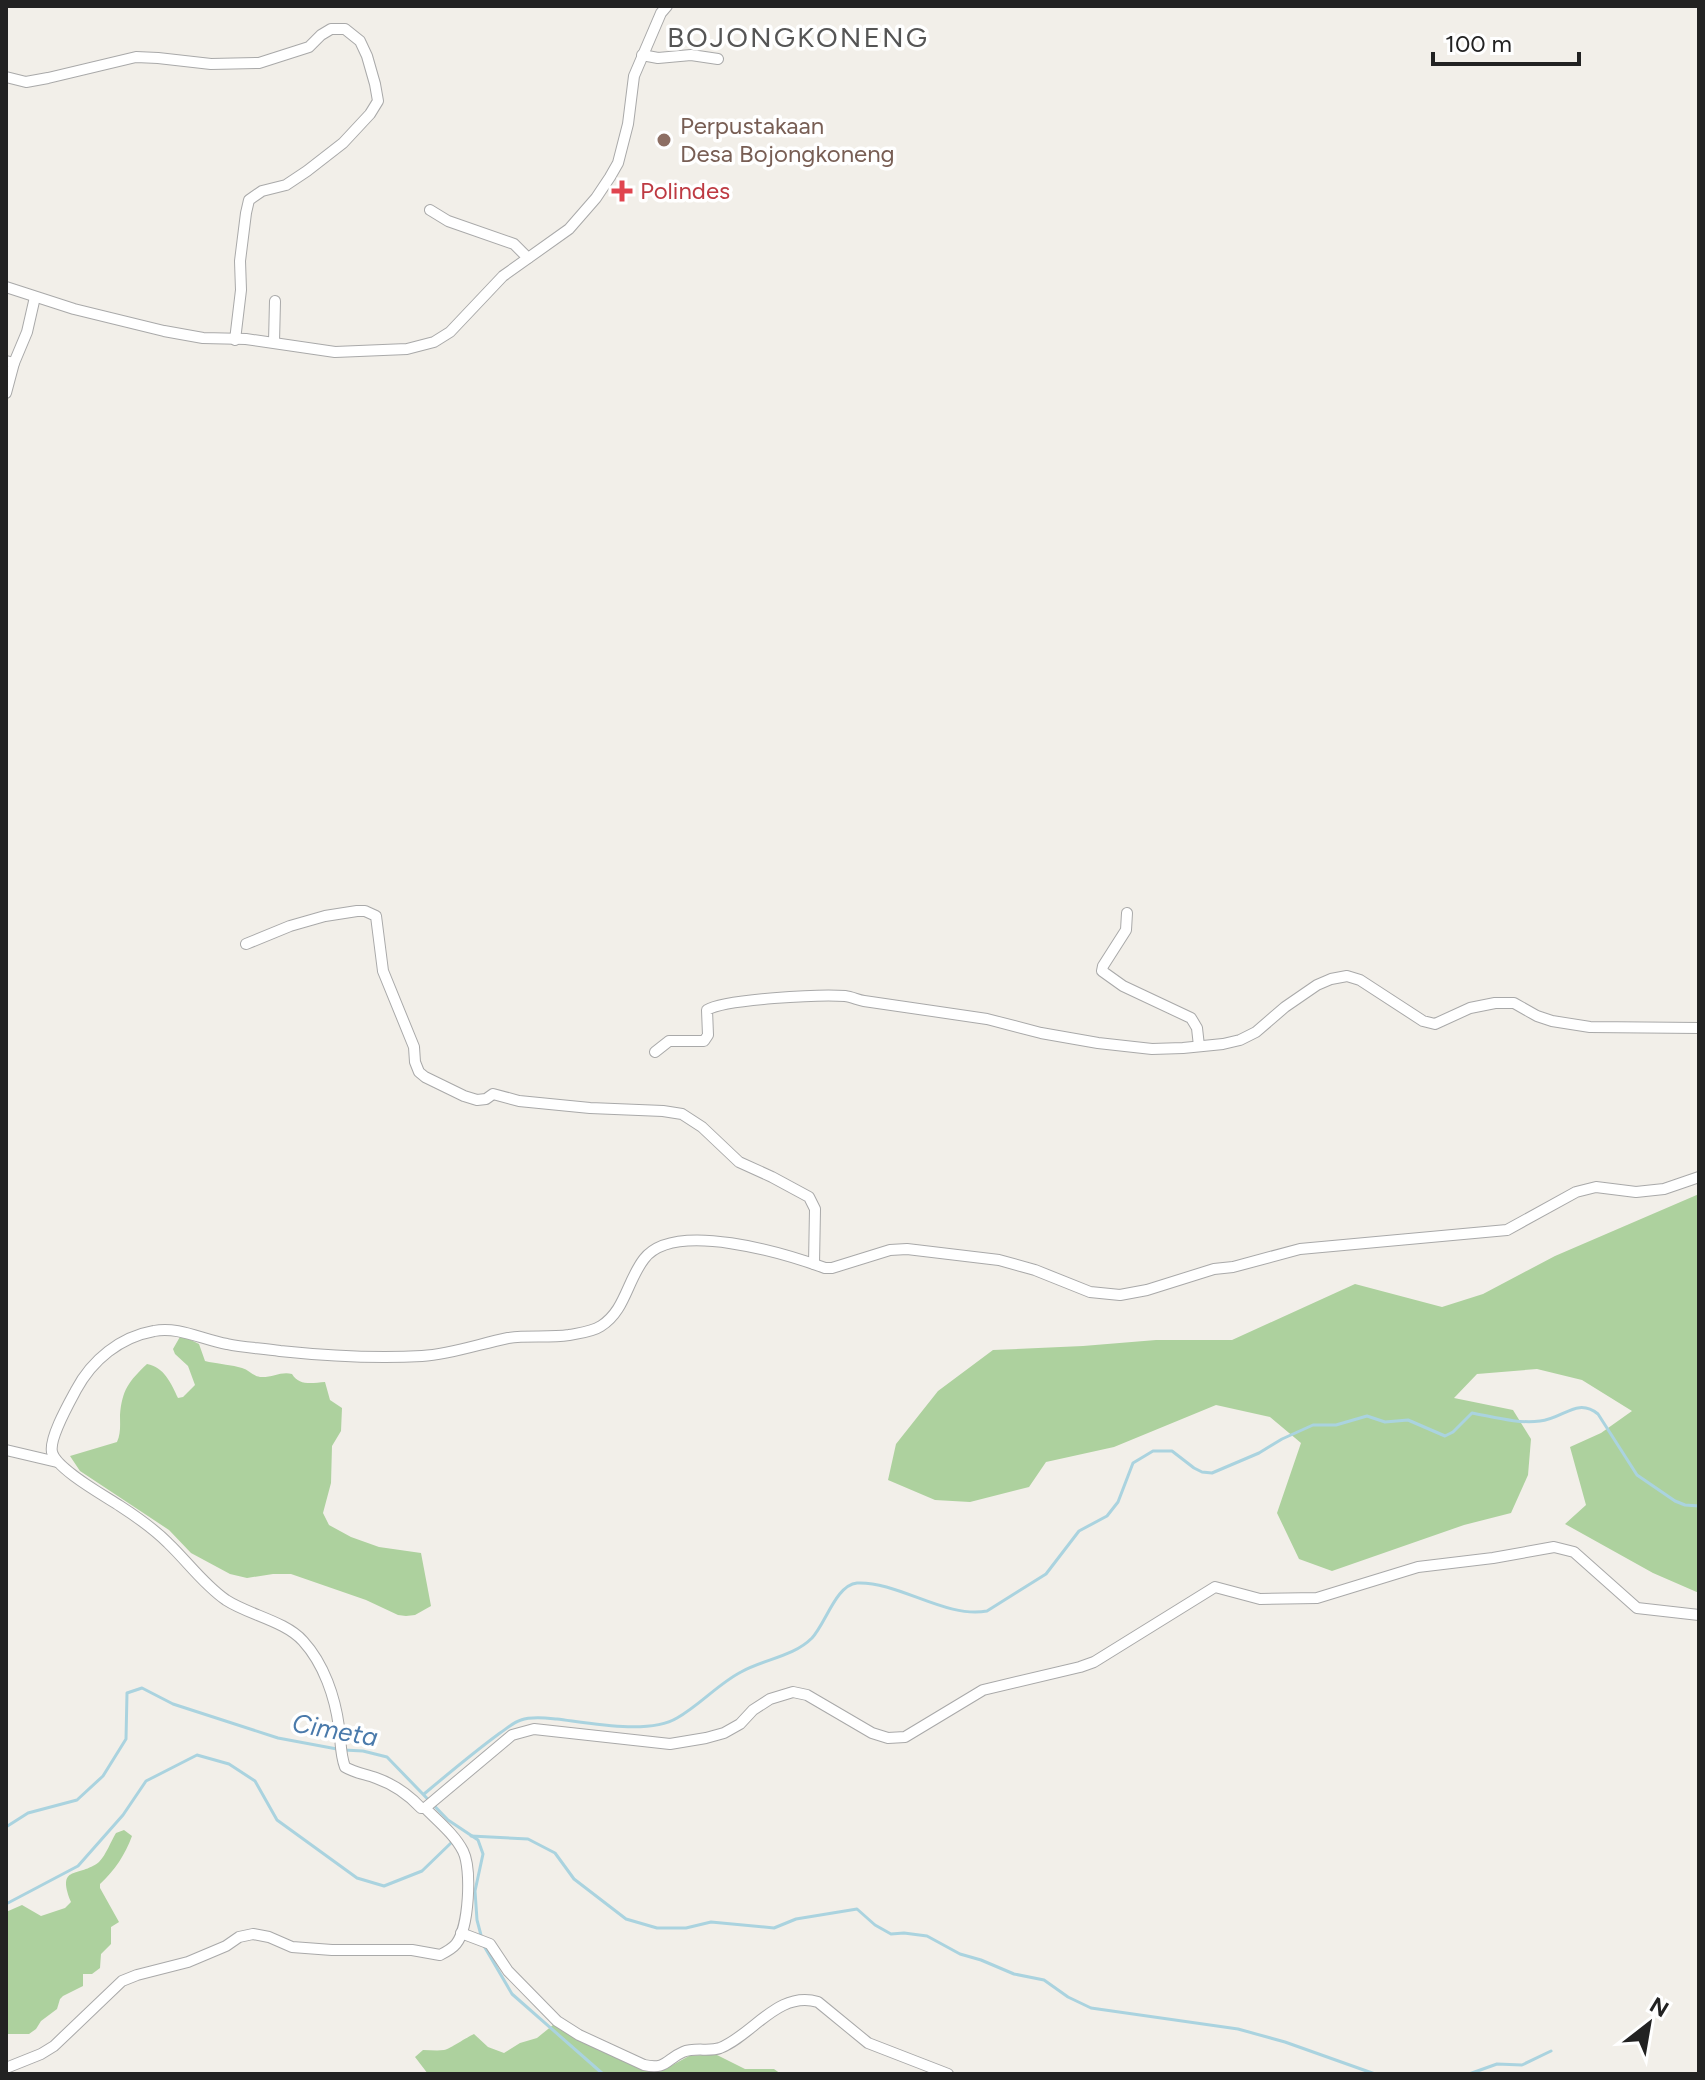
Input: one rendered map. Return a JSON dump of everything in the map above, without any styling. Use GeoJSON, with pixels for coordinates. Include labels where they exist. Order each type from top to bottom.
{"type":"FeatureCollection","features":[{"type":"Feature","properties":{"kind":"street"},"geometry":{"type":"LineString","coordinates":[[6,287],[74,309],[203,338],[274,342],[335,352],[407,349],[434,342],[450,332],[503,276],[569,229],[596,198],[616,169],[628,124],[634,76],[661,13],[667,6]]}},
{"type":"Feature","properties":{"kind":"street"},"geometry":{"type":"LineString","coordinates":[[6,77],[26,82],[136,57],[211,64],[259,63],[295,54],[331,29],[345,29],[360,41],[378,101],[370,114],[343,143],[307,171],[286,185],[262,191],[249,200],[240,261],[241,290],[235,340]]}},
{"type":"Feature","properties":{"kind":"street"},"geometry":{"type":"LineString","coordinates":[[642,55],[658,58],[691,55],[718,59]]}},
{"type":"Feature","properties":{"kind":"street"},"geometry":{"type":"LineString","coordinates":[[430,210],[448,221],[514,244],[528,258]]}},
{"type":"Feature","properties":{"kind":"street"},"geometry":{"type":"LineString","coordinates":[[6,393],[10,362],[27,332],[35,297]]}},
{"type":"Feature","properties":{"kind":"street"},"geometry":{"type":"LineString","coordinates":[[274,342],[275,301]]}},
{"type":"Feature","properties":{"kind":"street"},"geometry":{"type":"LineString","coordinates":[[246,944],[325,916],[357,911],[376,916],[383,971],[414,1047],[415,1062],[425,1077],[477,1100],[493,1094],[533,1103],[682,1114],[702,1127],[739,1162],[809,1197],[815,1209],[814,1264]]}},
{"type":"Feature","properties":{"kind":"street"},"geometry":{"type":"LineString","coordinates":[[1127,913],[1126,930],[1102,971],[1123,986],[1195,1021],[1199,1046]]}},
{"type":"Feature","properties":{"kind":"street"},"geometry":{"type":"LineString","coordinates":[[655,1052],[669,1041],[704,1041],[708,1035],[709,1008],[763,1000],[847,996],[987,1019],[1041,1033],[1111,1045],[1152,1049],[1199,1046],[1240,1040],[1256,1032],[1317,985],[1347,976],[1360,980],[1423,1021],[1435,1024],[1470,1008],[1514,1003],[1552,1021],[1590,1027],[1699,1028]]}},
{"type":"Feature","properties":{"kind":"street"},"geometry":{"type":"LineString","coordinates":[[1699,1177],[1664,1189],[1636,1192],[1596,1187],[1576,1192],[1507,1230],[1300,1249],[1120,1295],[1090,1292],[1009,1262],[907,1249],[890,1250],[832,1268],[750,1246],[688,1241],[668,1244],[645,1256],[615,1315],[597,1329],[559,1336],[512,1338],[443,1355],[349,1358],[227,1344],[168,1329],[154,1331],[118,1345],[94,1364],[83,1378],[51,1447],[57,1462],[167,1541],[194,1572],[227,1601],[297,1635],[320,1665],[331,1690],[346,1768],[380,1779],[412,1798],[421,1808],[430,1804],[512,1735],[534,1729],[670,1744],[724,1733],[770,1699],[793,1692],[807,1695],[872,1733],[888,1738],[905,1737],[983,1690],[1094,1662],[1215,1587],[1260,1599],[1317,1598],[1418,1567],[1554,1547],[1574,1552],[1637,1608],[1699,1615]]}},
{"type":"Feature","properties":{"kind":"street"},"geometry":{"type":"LineString","coordinates":[[6,1450],[57,1462]]}},
{"type":"Feature","properties":{"kind":"street"},"geometry":{"type":"LineString","coordinates":[[6,2068],[54,2046],[122,1981],[188,1962],[239,1937],[253,1934],[269,1937],[292,1947],[412,1950],[440,1955],[458,1942],[466,1910],[469,1873],[462,1849],[430,1804]]}},
{"type":"Feature","properties":{"kind":"street"},"geometry":{"type":"LineString","coordinates":[[461,1933],[490,1944],[508,1971],[557,2021],[579,2035],[644,2065],[662,2066],[685,2051],[716,2049],[738,2040],[782,2006],[798,1999],[807,1999],[818,2002],[868,2043],[948,2074]]}},
{"type":"Feature","properties":{"kind":"green space"},"geometry":{"type":"Polygon","coordinates":[[[1699,1194],[1699,1593],[1653,1573],[1565,1524],[1586,1505],[1570,1447],[1601,1433],[1632,1411],[1582,1380],[1537,1369],[1477,1374],[1454,1398],[1513,1410],[1531,1439],[1528,1475],[1511,1513],[1464,1525],[1332,1571],[1299,1559],[1277,1513],[1301,1443],[1270,1417],[1216,1405],[1114,1447],[1046,1462],[1029,1487],[970,1502],[935,1500],[888,1480],[896,1444],[938,1391],[993,1350],[1156,1340],[1232,1340],[1355,1284],[1442,1307],[1483,1294],[1555,1256],[1699,1194]]]}},
{"type":"Feature","properties":{"kind":"green space"},"geometry":{"type":"Polygon","coordinates":[[[181,1335],[199,1344],[205,1361],[242,1368],[260,1377],[288,1373],[302,1382],[325,1382],[330,1400],[342,1408],[341,1431],[332,1446],[331,1483],[323,1513],[329,1525],[351,1537],[379,1547],[421,1553],[431,1606],[415,1615],[398,1615],[366,1600],[291,1574],[247,1578],[230,1574],[191,1553],[169,1530],[80,1471],[70,1456],[117,1442],[125,1392],[147,1364],[162,1372],[178,1398],[195,1385],[188,1366],[173,1349],[181,1335]]]}},
{"type":"Feature","properties":{"kind":"green space"},"geometry":{"type":"Polygon","coordinates":[[[124,1830],[132,1836],[129,1843],[119,1862],[100,1884],[119,1922],[111,1927],[111,1944],[101,1954],[100,1968],[92,1974],[83,1974],[83,1986],[63,1996],[57,2009],[29,2034],[6,2034],[6,1912],[22,1905],[41,1916],[65,1908],[71,1902],[66,1882],[68,1877],[99,1862],[116,1833],[124,1830]]]}},
{"type":"Feature","properties":{"kind":"green space"},"geometry":{"type":"Polygon","coordinates":[[[553,2025],[589,2043],[669,2067],[689,2056],[715,2054],[745,2069],[774,2069],[781,2074],[428,2074],[415,2057],[423,2050],[447,2049],[474,2034],[488,2047],[504,2053],[520,2043],[537,2038],[553,2025]]]}},
{"type":"Feature","properties":{"kind":"waterway"},"geometry":{"type":"LineString","coordinates":[[424,1794],[490,1740],[521,1720],[544,1718],[635,1727],[677,1718],[741,1672],[787,1654],[812,1638],[837,1597],[850,1585],[873,1584],[955,1610],[987,1611],[1046,1574],[1079,1531],[1107,1516],[1118,1502],[1133,1463],[1153,1451],[1172,1451],[1194,1468],[1212,1473],[1313,1425],[1336,1425],[1367,1416],[1385,1422],[1408,1420],[1445,1436],[1472,1413],[1532,1422],[1583,1408],[1598,1414],[1637,1475],[1675,1501],[1699,1506]]}},
{"type":"Feature","properties":{"kind":"waterway","name":"Cimeta"},"geometry":{"type":"LineString","coordinates":[[6,1827],[28,1813],[77,1800],[103,1776],[126,1739],[127,1693],[142,1688],[173,1704],[278,1738],[337,1749]]}},
{"type":"Feature","properties":{"kind":"waterway","name":"Cimeta"},"geometry":{"type":"LineString","coordinates":[[344,1750],[387,1757],[448,1820],[478,1840],[483,1854],[475,1891],[482,1939]]}},
{"type":"Feature","properties":{"kind":"waterway"},"geometry":{"type":"LineString","coordinates":[[6,1904],[78,1866],[123,1815],[146,1781],[197,1755],[229,1764],[255,1781],[277,1820],[357,1878],[384,1886],[422,1871],[452,1842]]}},
{"type":"Feature","properties":{"kind":"waterway"},"geometry":{"type":"LineString","coordinates":[[471,1836],[528,1839],[555,1853],[574,1879],[626,1919],[657,1928],[686,1928],[711,1922],[774,1928],[796,1919],[857,1909],[891,1934],[927,1936],[960,1954],[1014,1974],[1044,1980],[1091,2008],[1238,2029],[1375,2074]]}},
{"type":"Feature","properties":{"kind":"waterway","name":"Cimeta"},"geometry":{"type":"LineString","coordinates":[[484,1946],[512,1994],[603,2074]]}},
{"type":"Feature","properties":{"kind":"waterway"},"geometry":{"type":"LineString","coordinates":[[1469,2074],[1497,2064],[1522,2065],[1551,2051]]}},
{"type":"Feature","properties":{"kind":"place","name":"Perpustakaan Desa Bojongkoneng"},"geometry":{"type":"Point","coordinates":[664,140]}},
{"type":"Feature","properties":{"kind":"place","name":"Polindes"},"geometry":{"type":"Point","coordinates":[622,191]}},
{"type":"Feature","properties":{"kind":"district","name":"BOJONGKONENG"},"geometry":{"type":"Point","coordinates":[798,37]}}]}
